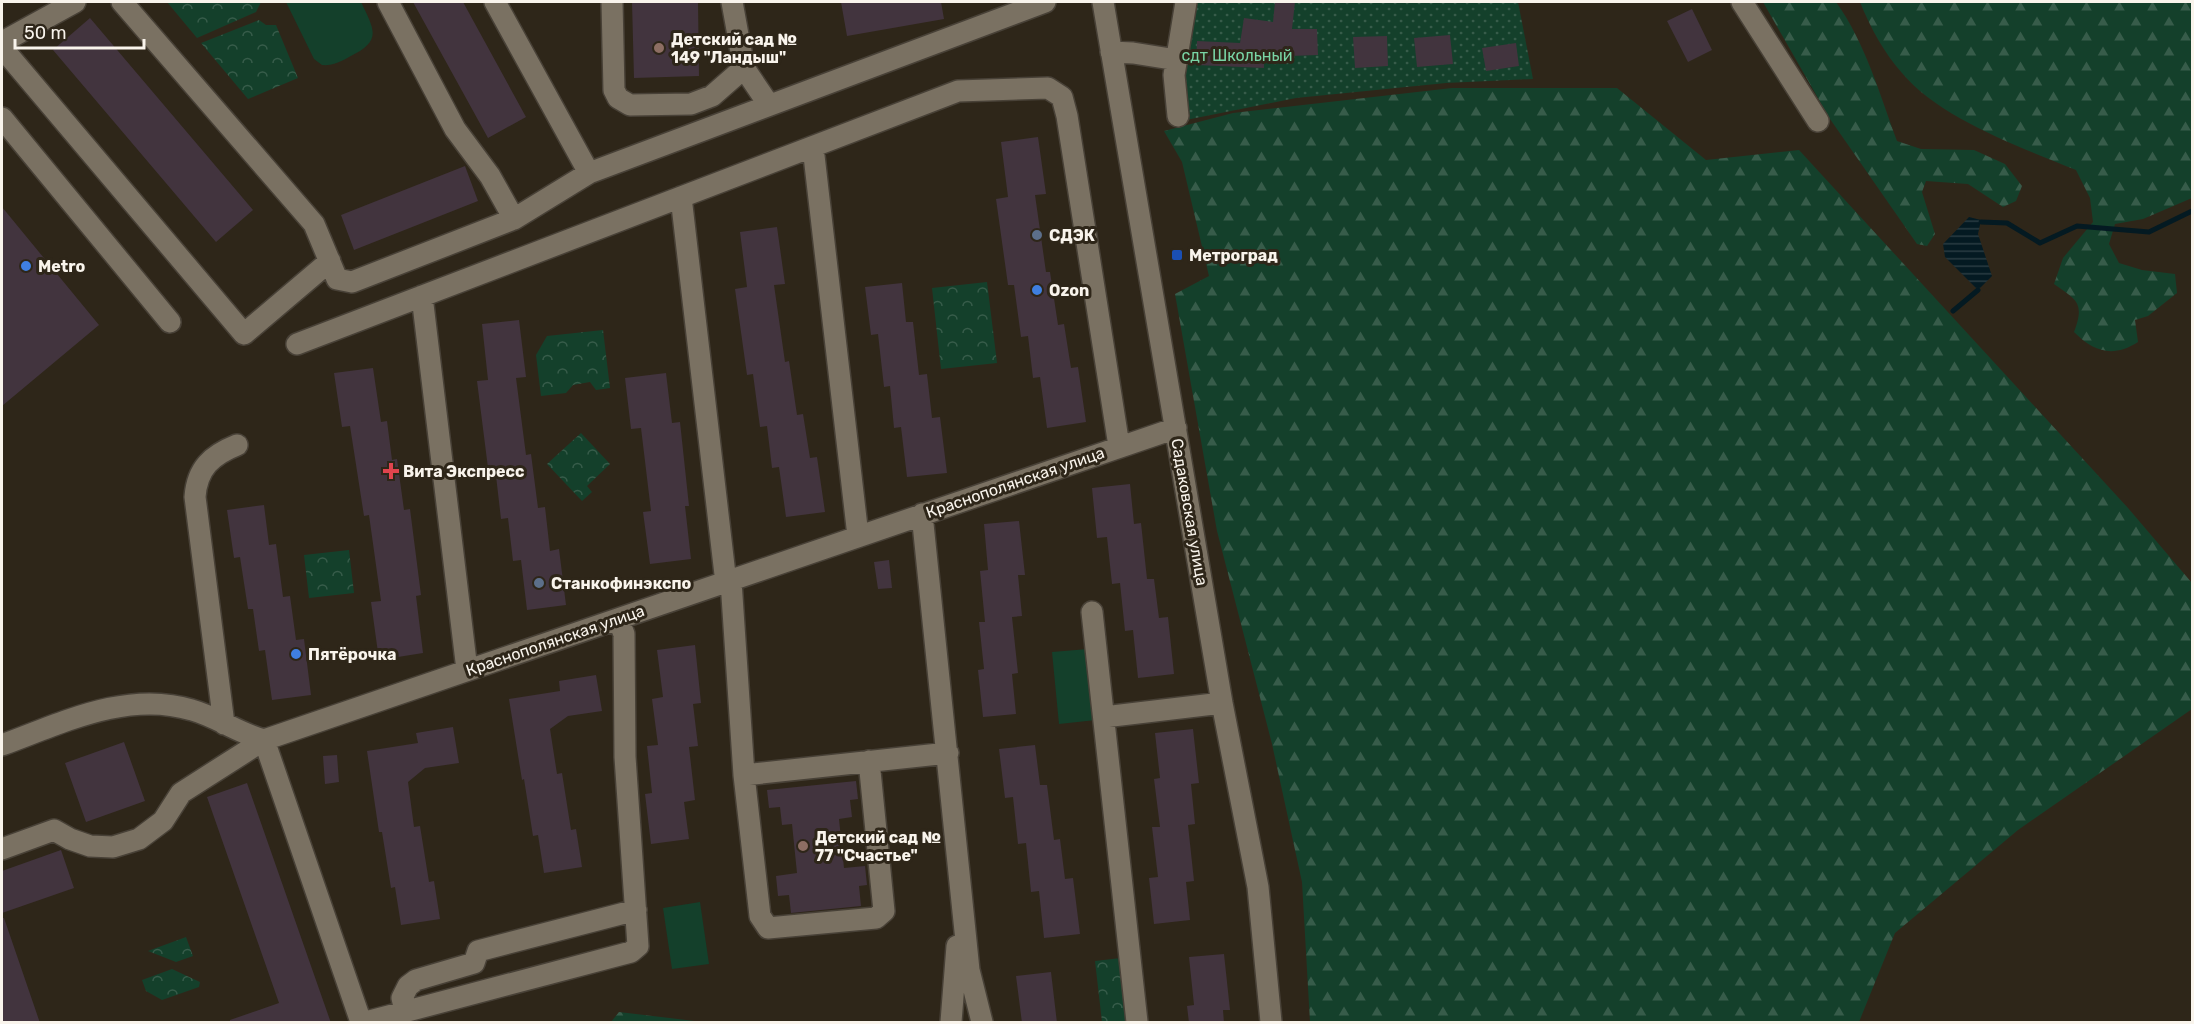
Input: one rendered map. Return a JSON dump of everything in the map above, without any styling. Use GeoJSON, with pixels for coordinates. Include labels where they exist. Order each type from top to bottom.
{"type":"FeatureCollection","features":[{"type":"Feature","properties":{"kind":"street"},"geometry":{"type":"LineString","coordinates":[[75,2],[6,40],[3,44],[7,56],[244,334],[330,261]]}},
{"type":"Feature","properties":{"kind":"street"},"geometry":{"type":"LineString","coordinates":[[122,2],[314,224],[338,279],[352,282],[514,219],[590,173],[1045,2]]}},
{"type":"Feature","properties":{"kind":"street"},"geometry":{"type":"LineString","coordinates":[[388,2],[455,129],[490,176],[514,219]]}},
{"type":"Feature","properties":{"kind":"street"},"geometry":{"type":"LineString","coordinates":[[495,2],[590,173]]}},
{"type":"Feature","properties":{"kind":"street"},"geometry":{"type":"LineString","coordinates":[[612,2],[614,90],[624,103],[632,105],[700,101],[712,96],[744,68]]}},
{"type":"Feature","properties":{"kind":"street"},"geometry":{"type":"LineString","coordinates":[[732,2],[744,68],[769,105]]}},
{"type":"Feature","properties":{"kind":"street","name":"Садаковская улица"},"geometry":{"type":"LineString","coordinates":[[1102,2],[1222,703],[1258,886],[1271,1023]]}},
{"type":"Feature","properties":{"kind":"street"},"geometry":{"type":"LineString","coordinates":[[1178,116],[1174,75],[1186,2]]}},
{"type":"Feature","properties":{"kind":"street"},"geometry":{"type":"LineString","coordinates":[[1742,2],[1818,121]]}},
{"type":"Feature","properties":{"kind":"street"},"geometry":{"type":"LineString","coordinates":[[1111,52],[1133,52],[1177,60]]}},
{"type":"Feature","properties":{"kind":"street"},"geometry":{"type":"LineString","coordinates":[[297,344],[958,91],[1048,88],[1062,97],[1067,116],[1119,446]]}},
{"type":"Feature","properties":{"kind":"street"},"geometry":{"type":"LineString","coordinates":[[2,118],[170,322]]}},
{"type":"Feature","properties":{"kind":"street"},"geometry":{"type":"LineString","coordinates":[[813,147],[858,536]]}},
{"type":"Feature","properties":{"kind":"street"},"geometry":{"type":"LineString","coordinates":[[681,197],[729,582],[744,775],[763,923],[768,928],[876,918],[884,911],[869,761]]}},
{"type":"Feature","properties":{"kind":"street"},"geometry":{"type":"LineString","coordinates":[[422,296],[467,670]]}},
{"type":"Feature","properties":{"kind":"street","name":"Краснополянская улица"},"geometry":{"type":"LineString","coordinates":[[2,849],[54,830],[90,846],[113,847],[139,839],[163,821],[181,793],[264,740],[1176,428]]}},
{"type":"Feature","properties":{"kind":"street"},"geometry":{"type":"LineString","coordinates":[[224,724],[195,497],[201,470],[216,454],[237,445]]}},
{"type":"Feature","properties":{"kind":"street"},"geometry":{"type":"LineString","coordinates":[[922,514],[971,980],[982,1023]]}},
{"type":"Feature","properties":{"kind":"street"},"geometry":{"type":"LineString","coordinates":[[1092,612],[1137,1023]]}},
{"type":"Feature","properties":{"kind":"street"},"geometry":{"type":"LineString","coordinates":[[366,1023],[631,952],[638,946],[626,757],[624,634],[618,619]]}},
{"type":"Feature","properties":{"kind":"street"},"geometry":{"type":"LineString","coordinates":[[2,745],[105,708],[145,703],[186,708],[264,740],[361,1023]]}},
{"type":"Feature","properties":{"kind":"street"},"geometry":{"type":"LineString","coordinates":[[1104,717],[1222,703]]}},
{"type":"Feature","properties":{"kind":"street"},"geometry":{"type":"LineString","coordinates":[[744,775],[948,753]]}},
{"type":"Feature","properties":{"kind":"street"},"geometry":{"type":"LineString","coordinates":[[951,1023],[962,886]]}},
{"type":"Feature","properties":{"kind":"street"},"geometry":{"type":"LineString","coordinates":[[405,1011],[402,998],[408,986],[416,980],[474,963],[478,951],[636,910]]}},
{"type":"Feature","properties":{"kind":"green space"},"geometry":{"type":"Polygon","coordinates":[[[167,2],[261,2],[256,12],[197,38],[167,2]]]}},
{"type":"Feature","properties":{"kind":"green space"},"geometry":{"type":"Polygon","coordinates":[[[286,2],[361,2],[372,28],[371,40],[360,51],[333,64],[322,65],[314,59],[286,2]]]}},
{"type":"Feature","properties":{"kind":"green space","name":"сдт Школьный"},"geometry":{"type":"Polygon","coordinates":[[[1186,2],[1518,2],[1533,79],[1446,83],[1296,98],[1181,121],[1186,2]]]}},
{"type":"Feature","properties":{"kind":"green space"},"geometry":{"type":"Polygon","coordinates":[[[1763,2],[1836,2],[1864,51],[1897,141],[1921,149],[1974,150],[2005,164],[2022,186],[2016,201],[2003,207],[1968,184],[1926,181],[1922,192],[1935,234],[1927,246],[1917,244],[1830,119],[1763,2]]]}},
{"type":"Feature","properties":{"kind":"green space"},"geometry":{"type":"Polygon","coordinates":[[[1860,2],[2192,2],[2192,198],[2143,219],[2115,224],[2109,244],[2119,263],[2142,270],[2175,274],[2177,293],[2148,316],[2135,320],[2138,342],[2112,351],[2096,348],[2081,339],[2074,332],[2079,315],[2077,303],[2054,284],[2063,258],[2093,222],[2090,198],[2076,170],[1983,130],[1937,104],[1918,89],[1895,65],[1873,30],[1860,2]]]}},
{"type":"Feature","properties":{"kind":"green space"},"geometry":{"type":"Polygon","coordinates":[[[259,20],[266,25],[276,25],[298,78],[248,99],[201,43],[259,20]]]}},
{"type":"Feature","properties":{"kind":"green space"},"geometry":{"type":"Polygon","coordinates":[[[1452,88],[1617,88],[1706,160],[1799,150],[2128,508],[2192,583],[2192,709],[2018,830],[1895,933],[1859,1022],[1310,1022],[1302,882],[1272,744],[1217,531],[1175,294],[1209,276],[1182,162],[1164,131],[1233,113],[1452,88]]]}},
{"type":"Feature","properties":{"kind":"green space"},"geometry":{"type":"Polygon","coordinates":[[[987,282],[997,363],[941,369],[932,288],[987,282]]]}},
{"type":"Feature","properties":{"kind":"green space"},"geometry":{"type":"Polygon","coordinates":[[[603,330],[610,388],[596,390],[590,382],[573,385],[566,393],[541,396],[536,355],[547,336],[603,330]]]}},
{"type":"Feature","properties":{"kind":"green space"},"geometry":{"type":"Polygon","coordinates":[[[581,433],[610,464],[587,486],[592,492],[582,501],[547,464],[581,433]]]}},
{"type":"Feature","properties":{"kind":"green space"},"geometry":{"type":"Polygon","coordinates":[[[349,550],[354,593],[309,598],[304,555],[349,550]]]}},
{"type":"Feature","properties":{"kind":"green space"},"geometry":{"type":"Polygon","coordinates":[[[1088,649],[1096,720],[1059,724],[1052,652],[1088,649]]]}},
{"type":"Feature","properties":{"kind":"green space"},"geometry":{"type":"Polygon","coordinates":[[[700,902],[709,964],[672,969],[663,908],[700,902]]]}},
{"type":"Feature","properties":{"kind":"green space"},"geometry":{"type":"Polygon","coordinates":[[[186,937],[193,956],[176,962],[148,951],[186,937]]]}},
{"type":"Feature","properties":{"kind":"green space"},"geometry":{"type":"Polygon","coordinates":[[[1121,958],[1128,1022],[1102,1022],[1095,961],[1121,958]]]}},
{"type":"Feature","properties":{"kind":"green space"},"geometry":{"type":"Polygon","coordinates":[[[172,969],[200,982],[199,987],[162,1000],[146,991],[142,980],[172,969]]]}},
{"type":"Feature","properties":{"kind":"green space"},"geometry":{"type":"Polygon","coordinates":[[[619,1012],[703,1022],[611,1022],[619,1012]]]}},
{"type":"Feature","properties":{"kind":"water"},"geometry":{"type":"Polygon","coordinates":[[[1969,217],[1981,220],[1978,234],[1992,276],[1978,290],[1945,257],[1943,244],[1969,217]]]}},
{"type":"Feature","properties":{"kind":"building"},"geometry":{"type":"Polygon","coordinates":[[[413,2],[463,2],[526,117],[488,138],[413,2]]]}},
{"type":"Feature","properties":{"kind":"building"},"geometry":{"type":"Polygon","coordinates":[[[632,2],[698,2],[699,76],[634,78],[632,2]]]}},
{"type":"Feature","properties":{"kind":"building"},"geometry":{"type":"Polygon","coordinates":[[[841,2],[941,2],[944,19],[847,36],[841,2]]]}},
{"type":"Feature","properties":{"kind":"building"},"geometry":{"type":"Polygon","coordinates":[[[1275,2],[1295,2],[1292,29],[1317,29],[1318,55],[1264,57],[1264,68],[1196,65],[1197,41],[1240,43],[1244,18],[1273,22],[1275,2]]]}},
{"type":"Feature","properties":{"kind":"building"},"geometry":{"type":"Polygon","coordinates":[[[1692,9],[1712,50],[1688,62],[1667,21],[1692,9]]]}},
{"type":"Feature","properties":{"kind":"building"},"geometry":{"type":"Polygon","coordinates":[[[90,18],[253,210],[216,242],[53,50],[90,18]]]}},
{"type":"Feature","properties":{"kind":"building"},"geometry":{"type":"Polygon","coordinates":[[[1450,35],[1453,64],[1417,67],[1414,38],[1450,35]]]}},
{"type":"Feature","properties":{"kind":"building"},"geometry":{"type":"Polygon","coordinates":[[[1387,36],[1388,66],[1355,68],[1353,37],[1387,36]]]}},
{"type":"Feature","properties":{"kind":"building"},"geometry":{"type":"Polygon","coordinates":[[[1516,43],[1519,66],[1486,71],[1482,48],[1516,43]]]}},
{"type":"Feature","properties":{"kind":"building"},"geometry":{"type":"Polygon","coordinates":[[[1038,137],[1046,194],[1035,195],[1046,272],[1050,272],[1058,325],[1064,324],[1071,368],[1078,367],[1086,422],[1047,428],[1040,377],[1033,378],[1028,336],[1021,337],[1014,285],[1008,285],[996,199],[1008,197],[1001,142],[1038,137]]]}},
{"type":"Feature","properties":{"kind":"building"},"geometry":{"type":"Polygon","coordinates":[[[465,166],[478,201],[354,250],[341,215],[465,166]]]}},
{"type":"Feature","properties":{"kind":"building","name":"Metro"},"geometry":{"type":"Polygon","coordinates":[[[2,207],[99,325],[2,406],[2,207]]]}},
{"type":"Feature","properties":{"kind":"building"},"geometry":{"type":"Polygon","coordinates":[[[777,227],[785,284],[774,285],[785,362],[789,361],[797,415],[803,414],[810,458],[817,457],[825,512],[786,517],[779,467],[772,468],[767,426],[760,427],[753,374],[747,375],[735,289],[747,287],[740,232],[777,227]]]}},
{"type":"Feature","properties":{"kind":"building"},"geometry":{"type":"Polygon","coordinates":[[[902,283],[906,322],[913,322],[919,375],[927,374],[932,418],[940,417],[947,473],[907,477],[901,427],[894,428],[890,386],[884,387],[878,334],[871,335],[865,287],[902,283]]]}},
{"type":"Feature","properties":{"kind":"building"},"geometry":{"type":"Polygon","coordinates":[[[519,320],[526,377],[516,378],[526,455],[531,454],[538,508],[545,507],[550,551],[559,549],[566,605],[527,610],[521,560],[513,561],[508,518],[501,519],[495,467],[488,468],[477,381],[488,380],[482,324],[519,320]]]}},
{"type":"Feature","properties":{"kind":"building"},"geometry":{"type":"Polygon","coordinates":[[[373,368],[381,422],[387,421],[392,460],[397,459],[404,510],[410,509],[421,595],[416,596],[423,653],[379,660],[371,602],[381,601],[369,515],[364,516],[350,426],[342,427],[334,373],[373,368]]]}},
{"type":"Feature","properties":{"kind":"building"},"geometry":{"type":"Polygon","coordinates":[[[666,373],[672,423],[680,422],[689,506],[685,506],[691,559],[650,564],[643,512],[651,511],[641,428],[631,429],[625,378],[666,373]]]}},
{"type":"Feature","properties":{"kind":"building"},"geometry":{"type":"Polygon","coordinates":[[[1130,484],[1134,524],[1141,523],[1147,579],[1154,579],[1159,618],[1168,617],[1174,674],[1138,678],[1133,630],[1125,631],[1120,583],[1112,584],[1107,537],[1097,538],[1092,488],[1130,484]]]}},
{"type":"Feature","properties":{"kind":"building"},"geometry":{"type":"Polygon","coordinates":[[[264,505],[269,545],[276,544],[283,597],[290,596],[296,640],[304,639],[311,695],[272,700],[265,650],[259,651],[253,609],[248,609],[240,557],[234,558],[227,510],[264,505]]]}},
{"type":"Feature","properties":{"kind":"building"},"geometry":{"type":"Polygon","coordinates":[[[1019,521],[1025,575],[1018,575],[1022,616],[1012,617],[1018,673],[1012,674],[1016,714],[983,717],[978,670],[984,669],[979,622],[985,622],[980,571],[988,570],[984,524],[1019,521]]]}},
{"type":"Feature","properties":{"kind":"building"},"geometry":{"type":"Polygon","coordinates":[[[889,560],[892,588],[878,589],[874,562],[889,560]]]}},
{"type":"Feature","properties":{"kind":"building"},"geometry":{"type":"Polygon","coordinates":[[[695,645],[701,703],[693,704],[698,746],[689,747],[695,800],[684,802],[689,839],[651,844],[645,794],[652,793],[647,746],[658,745],[652,699],[663,697],[657,650],[695,645]]]}},
{"type":"Feature","properties":{"kind":"building"},"geometry":{"type":"Polygon","coordinates":[[[596,675],[602,711],[568,716],[550,729],[557,774],[562,773],[571,830],[576,829],[582,867],[544,873],[538,835],[533,836],[509,699],[560,691],[559,681],[596,675]]]}},
{"type":"Feature","properties":{"kind":"building"},"geometry":{"type":"Polygon","coordinates":[[[453,727],[459,763],[425,768],[408,782],[414,827],[420,826],[429,882],[434,881],[440,919],[401,925],[395,887],[391,888],[382,832],[379,832],[367,751],[418,743],[416,733],[453,727]]]}},
{"type":"Feature","properties":{"kind":"building"},"geometry":{"type":"Polygon","coordinates":[[[1193,729],[1199,783],[1191,784],[1195,824],[1188,825],[1194,881],[1186,882],[1190,920],[1154,924],[1149,878],[1158,877],[1152,827],[1160,827],[1154,779],[1160,778],[1155,733],[1193,729]]]}},
{"type":"Feature","properties":{"kind":"building"},"geometry":{"type":"Polygon","coordinates":[[[124,742],[145,801],[86,822],[65,763],[124,742]]]}},
{"type":"Feature","properties":{"kind":"building"},"geometry":{"type":"Polygon","coordinates":[[[1035,745],[1040,785],[1047,785],[1054,840],[1060,839],[1065,879],[1073,878],[1080,934],[1044,938],[1039,891],[1031,892],[1026,843],[1018,844],[1013,797],[1005,798],[999,749],[1035,745]]]}},
{"type":"Feature","properties":{"kind":"building"},"geometry":{"type":"Polygon","coordinates":[[[337,755],[339,782],[325,784],[323,756],[337,755]]]}},
{"type":"Feature","properties":{"kind":"building"},"geometry":{"type":"Polygon","coordinates":[[[856,781],[858,799],[850,800],[852,817],[839,819],[844,868],[865,866],[867,885],[859,886],[861,906],[791,913],[789,895],[778,896],[776,876],[797,873],[792,824],[782,825],[780,807],[769,808],[767,790],[856,781]]]}},
{"type":"Feature","properties":{"kind":"building"},"geometry":{"type":"Polygon","coordinates":[[[247,783],[331,1023],[230,1023],[230,1020],[279,1003],[207,797],[247,783]]]}},
{"type":"Feature","properties":{"kind":"building"},"geometry":{"type":"Polygon","coordinates":[[[61,850],[74,888],[2,913],[2,871],[61,850]]]}},
{"type":"Feature","properties":{"kind":"building"},"geometry":{"type":"Polygon","coordinates":[[[2,918],[4,918],[40,1023],[2,1023],[2,918]]]}},
{"type":"Feature","properties":{"kind":"building"},"geometry":{"type":"Polygon","coordinates":[[[1224,954],[1230,1010],[1223,1010],[1224,1023],[1189,1023],[1187,1006],[1194,1005],[1189,957],[1224,954]]]}},
{"type":"Feature","properties":{"kind":"building"},"geometry":{"type":"Polygon","coordinates":[[[1051,972],[1057,1023],[1022,1023],[1016,976],[1051,972]]]}},
{"type":"Feature","properties":{"kind":"waterway"},"geometry":{"type":"LineString","coordinates":[[1981,222],[2007,223],[2040,243],[2077,226],[2149,232],[2192,211]]}},
{"type":"Feature","properties":{"kind":"waterway"},"geometry":{"type":"LineString","coordinates":[[1953,311],[1978,290]]}},
{"type":"Feature","properties":{"kind":"place","name":"Детский сад № 149 \"Ландыш\""},"geometry":{"type":"Point","coordinates":[659,48]}},
{"type":"Feature","properties":{"kind":"place","name":"СДЭК"},"geometry":{"type":"Point","coordinates":[1037,235]}},
{"type":"Feature","properties":{"kind":"place","name":"Метроград"},"geometry":{"type":"Point","coordinates":[1177,255]}},
{"type":"Feature","properties":{"kind":"place","name":"Metro"},"geometry":{"type":"Point","coordinates":[26,266]}},
{"type":"Feature","properties":{"kind":"place","name":"Ozon"},"geometry":{"type":"Point","coordinates":[1037,290]}},
{"type":"Feature","properties":{"kind":"place","name":"Вита Экспресс"},"geometry":{"type":"Point","coordinates":[391,471]}},
{"type":"Feature","properties":{"kind":"place","name":"Станкофинэкспо"},"geometry":{"type":"Point","coordinates":[539,583]}},
{"type":"Feature","properties":{"kind":"place","name":"Пятёрочка"},"geometry":{"type":"Point","coordinates":[296,654]}},
{"type":"Feature","properties":{"kind":"place","name":"Детский сад № 77 \"Счастье\""},"geometry":{"type":"Point","coordinates":[803,846]}}]}
